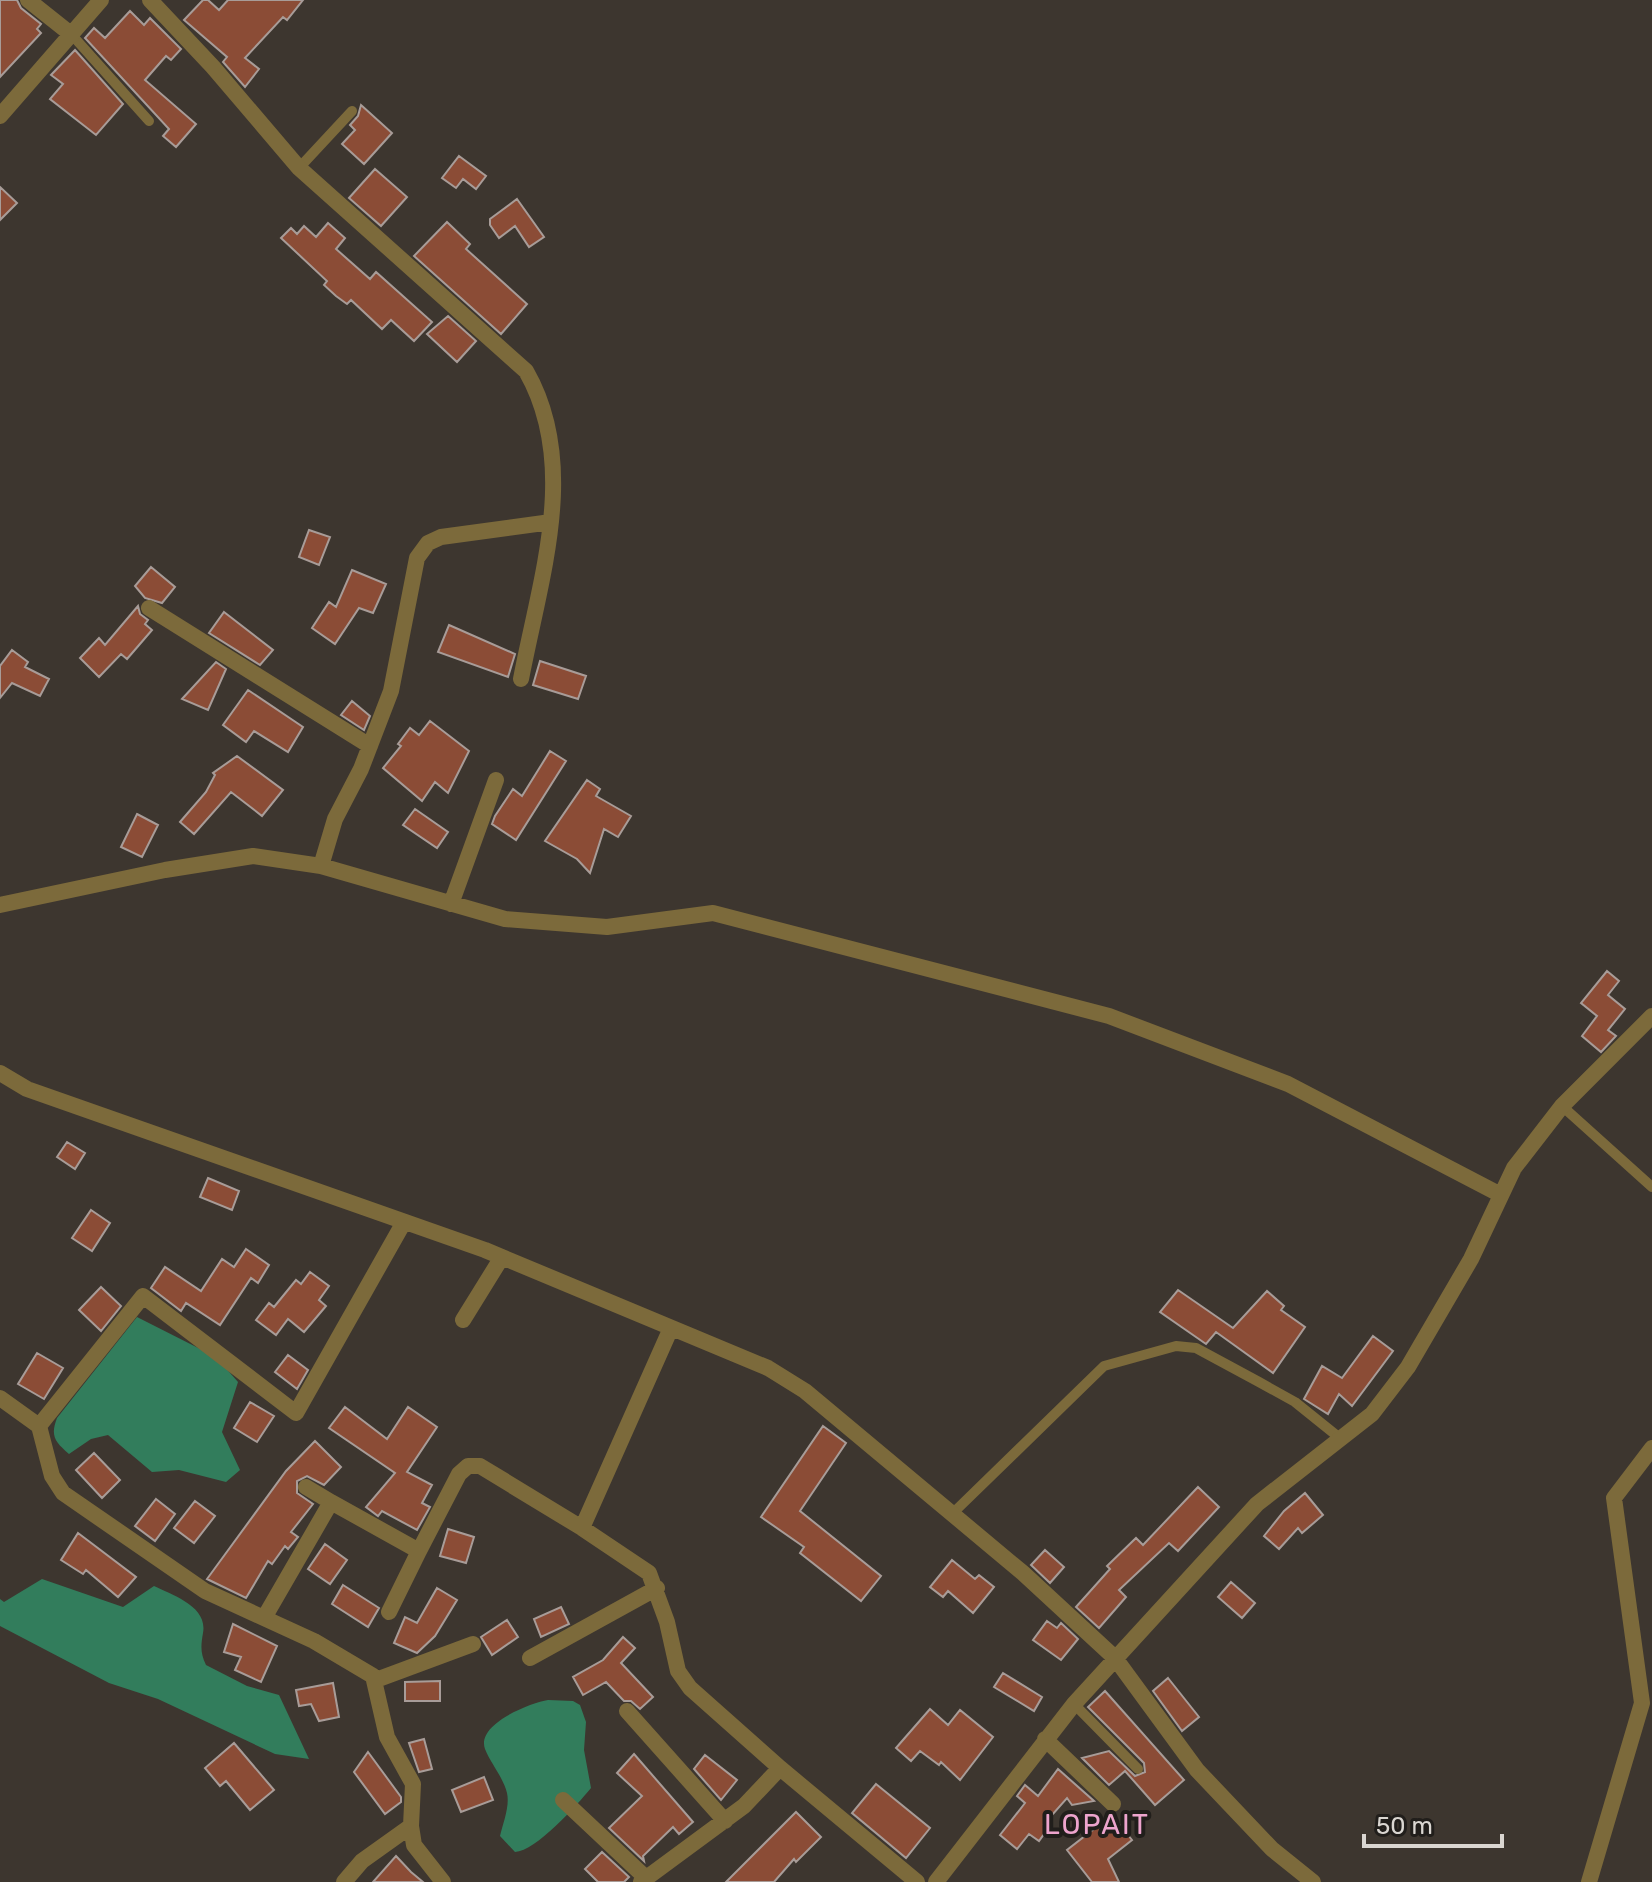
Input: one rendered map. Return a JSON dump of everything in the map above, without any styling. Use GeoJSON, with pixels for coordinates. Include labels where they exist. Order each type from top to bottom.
{"type":"FeatureCollection","features":[{"type":"Feature","properties":{"kind":"street"},"geometry":{"type":"LineString","coordinates":[[28,0],[72,35]]}},
{"type":"Feature","properties":{"kind":"street"},"geometry":{"type":"LineString","coordinates":[[0,116],[101,0]]}},
{"type":"Feature","properties":{"kind":"street"},"geometry":{"type":"LineString","coordinates":[[150,0],[213,67],[299,168],[526,371],[542,399],[551,430],[554,484],[551,522],[521,679]]}},
{"type":"Feature","properties":{"kind":"street"},"geometry":{"type":"LineString","coordinates":[[321,866],[335,819],[370,746],[391,691],[412,573],[428,543],[441,537],[551,522]]}},
{"type":"Feature","properties":{"kind":"street"},"geometry":{"type":"LineString","coordinates":[[149,608],[370,746]]}},
{"type":"Feature","properties":{"kind":"street"},"geometry":{"type":"LineString","coordinates":[[451,904],[496,780]]}},
{"type":"Feature","properties":{"kind":"street"},"geometry":{"type":"LineString","coordinates":[[0,905],[165,870],[253,856],[321,866],[505,919],[607,927],[713,913],[1109,1016],[1288,1084],[1501,1195]]}},
{"type":"Feature","properties":{"kind":"street"},"geometry":{"type":"LineString","coordinates":[[936,1882],[1074,1704],[1257,1504],[1372,1414],[1408,1367],[1471,1259],[1514,1168],[1562,1106],[1652,1016]]}},
{"type":"Feature","properties":{"kind":"street"},"geometry":{"type":"LineString","coordinates":[[0,1073],[27,1089],[502,1257],[768,1368],[805,1391],[953,1513],[1115,1658],[1197,1770],[1272,1849],[1313,1882]]}},
{"type":"Feature","properties":{"kind":"street"},"geometry":{"type":"LineString","coordinates":[[39,1426],[143,1296],[296,1413],[404,1222]]}},
{"type":"Feature","properties":{"kind":"street"},"geometry":{"type":"LineString","coordinates":[[463,1320],[502,1257]]}},
{"type":"Feature","properties":{"kind":"street"},"geometry":{"type":"LineString","coordinates":[[582,1528],[671,1328]]}},
{"type":"Feature","properties":{"kind":"street"},"geometry":{"type":"LineString","coordinates":[[0,1398],[39,1426],[52,1476],[63,1493],[205,1591],[314,1641],[376,1680],[387,1737],[413,1784],[411,1826],[414,1845],[443,1882]]}},
{"type":"Feature","properties":{"kind":"street"},"geometry":{"type":"LineString","coordinates":[[1589,1882],[1642,1703],[1614,1498],[1652,1448]]}},
{"type":"Feature","properties":{"kind":"street"},"geometry":{"type":"LineString","coordinates":[[389,1612],[459,1474],[468,1466],[480,1466],[649,1573],[657,1588],[678,1671],[690,1688],[917,1882]]}},
{"type":"Feature","properties":{"kind":"street"},"geometry":{"type":"LineString","coordinates":[[306,1487],[419,1551]]}},
{"type":"Feature","properties":{"kind":"street"},"geometry":{"type":"LineString","coordinates":[[264,1618],[331,1502]]}},
{"type":"Feature","properties":{"kind":"street"},"geometry":{"type":"LineString","coordinates":[[530,1658],[657,1588]]}},
{"type":"Feature","properties":{"kind":"street"},"geometry":{"type":"LineString","coordinates":[[376,1680],[473,1644]]}},
{"type":"Feature","properties":{"kind":"street"},"geometry":{"type":"LineString","coordinates":[[627,1711],[725,1821]]}},
{"type":"Feature","properties":{"kind":"street"},"geometry":{"type":"LineString","coordinates":[[1045,1739],[1113,1804]]}},
{"type":"Feature","properties":{"kind":"street"},"geometry":{"type":"LineString","coordinates":[[563,1800],[643,1880],[725,1821],[760,1792],[780,1768]]}},
{"type":"Feature","properties":{"kind":"street"},"geometry":{"type":"LineString","coordinates":[[344,1882],[362,1861],[411,1826]]}},
{"type":"Feature","properties":{"kind":"lane"},"geometry":{"type":"LineString","coordinates":[[72,35],[149,121]]}},
{"type":"Feature","properties":{"kind":"lane"},"geometry":{"type":"LineString","coordinates":[[299,168],[352,111]]}},
{"type":"Feature","properties":{"kind":"lane"},"geometry":{"type":"LineString","coordinates":[[1562,1106],[1652,1187]]}},
{"type":"Feature","properties":{"kind":"lane"},"geometry":{"type":"LineString","coordinates":[[953,1513],[1104,1366],[1176,1346],[1196,1348],[1295,1402],[1341,1439]]}},
{"type":"Feature","properties":{"kind":"lane"},"geometry":{"type":"LineString","coordinates":[[1074,1704],[1138,1769]]}},
{"type":"Feature","properties":{"kind":"green space"},"geometry":{"type":"Polygon","coordinates":[[[137,1317],[216,1357],[238,1382],[222,1432],[240,1470],[226,1482],[179,1470],[152,1472],[108,1435],[91,1439],[69,1454],[55,1438],[57,1418],[137,1317]]]}},
{"type":"Feature","properties":{"kind":"green space"},"geometry":{"type":"Polygon","coordinates":[[[42,1579],[123,1607],[154,1586],[187,1603],[200,1616],[203,1624],[202,1649],[206,1665],[247,1686],[279,1695],[309,1759],[275,1754],[158,1699],[109,1683],[0,1626],[0,1599],[4,1602],[42,1579]]]}},
{"type":"Feature","properties":{"kind":"green space"},"geometry":{"type":"Polygon","coordinates":[[[548,1700],[573,1701],[580,1705],[586,1722],[584,1750],[591,1788],[545,1836],[524,1850],[515,1852],[500,1836],[508,1798],[503,1781],[485,1749],[484,1740],[496,1723],[506,1716],[548,1700]]]}},
{"type":"Feature","properties":{"kind":"building"},"geometry":{"type":"Polygon","coordinates":[[[0,0],[17,0],[21,8],[41,24],[37,29],[41,33],[0,77],[0,0]]]}},
{"type":"Feature","properties":{"kind":"building"},"geometry":{"type":"Polygon","coordinates":[[[203,0],[208,0],[219,10],[228,0],[303,0],[287,20],[283,17],[245,58],[259,69],[245,87],[223,62],[227,57],[184,20],[203,0]]]}},
{"type":"Feature","properties":{"kind":"building"},"geometry":{"type":"Polygon","coordinates":[[[130,11],[144,25],[150,18],[181,49],[171,60],[166,56],[145,80],[196,124],[176,147],[163,136],[169,129],[85,38],[94,28],[105,38],[130,11]]]}},
{"type":"Feature","properties":{"kind":"building"},"geometry":{"type":"Polygon","coordinates":[[[75,50],[123,104],[96,135],[50,99],[63,84],[51,75],[75,50]]]}},
{"type":"Feature","properties":{"kind":"building"},"geometry":{"type":"Polygon","coordinates":[[[361,105],[392,133],[364,164],[342,144],[355,130],[350,125],[358,116],[361,105]]]}},
{"type":"Feature","properties":{"kind":"building"},"geometry":{"type":"Polygon","coordinates":[[[459,156],[486,176],[476,189],[463,179],[456,188],[442,178],[459,156]]]}},
{"type":"Feature","properties":{"kind":"building"},"geometry":{"type":"Polygon","coordinates":[[[375,169],[407,197],[381,226],[349,198],[375,169]]]}},
{"type":"Feature","properties":{"kind":"building"},"geometry":{"type":"Polygon","coordinates":[[[0,187],[17,203],[0,220],[0,187]]]}},
{"type":"Feature","properties":{"kind":"building"},"geometry":{"type":"Polygon","coordinates":[[[517,199],[544,237],[529,247],[515,226],[499,238],[490,225],[490,219],[517,199]]]}},
{"type":"Feature","properties":{"kind":"building"},"geometry":{"type":"Polygon","coordinates":[[[447,222],[470,244],[466,249],[527,304],[501,334],[414,256],[447,222]]]}},
{"type":"Feature","properties":{"kind":"building"},"geometry":{"type":"Polygon","coordinates":[[[328,223],[345,238],[336,249],[370,279],[376,272],[432,322],[414,341],[391,320],[382,329],[351,300],[347,304],[336,296],[324,285],[327,281],[281,238],[291,228],[297,234],[304,226],[316,237],[328,223]]]}},
{"type":"Feature","properties":{"kind":"building"},"geometry":{"type":"Polygon","coordinates":[[[448,316],[476,341],[457,362],[427,334],[448,316]]]}},
{"type":"Feature","properties":{"kind":"building"},"geometry":{"type":"Polygon","coordinates":[[[309,530],[330,537],[319,565],[299,557],[309,530]]]}},
{"type":"Feature","properties":{"kind":"building"},"geometry":{"type":"Polygon","coordinates":[[[151,567],[175,587],[162,603],[145,598],[135,586],[151,567]]]}},
{"type":"Feature","properties":{"kind":"building"},"geometry":{"type":"Polygon","coordinates":[[[352,570],[386,584],[373,613],[359,608],[335,644],[312,628],[329,602],[336,607],[352,570]]]}},
{"type":"Feature","properties":{"kind":"building"},"geometry":{"type":"Polygon","coordinates":[[[138,606],[140,614],[148,620],[145,624],[152,630],[127,659],[121,654],[99,677],[80,658],[99,638],[105,645],[138,606]]]}},
{"type":"Feature","properties":{"kind":"building"},"geometry":{"type":"Polygon","coordinates":[[[224,612],[273,650],[260,665],[209,633],[224,612]]]}},
{"type":"Feature","properties":{"kind":"building"},"geometry":{"type":"Polygon","coordinates":[[[449,625],[515,654],[508,677],[438,652],[449,625]]]}},
{"type":"Feature","properties":{"kind":"building"},"geometry":{"type":"Polygon","coordinates":[[[12,650],[28,662],[25,667],[49,679],[40,696],[12,683],[0,698],[0,666],[12,650]]]}},
{"type":"Feature","properties":{"kind":"building"},"geometry":{"type":"Polygon","coordinates":[[[540,661],[586,676],[578,699],[533,685],[540,661]]]}},
{"type":"Feature","properties":{"kind":"building"},"geometry":{"type":"Polygon","coordinates":[[[216,662],[226,669],[208,710],[182,699],[216,662]]]}},
{"type":"Feature","properties":{"kind":"building"},"geometry":{"type":"Polygon","coordinates":[[[248,690],[303,727],[288,752],[254,731],[246,742],[223,725],[248,690]]]}},
{"type":"Feature","properties":{"kind":"building"},"geometry":{"type":"Polygon","coordinates":[[[352,701],[370,716],[364,730],[341,715],[352,701]]]}},
{"type":"Feature","properties":{"kind":"building"},"geometry":{"type":"Polygon","coordinates":[[[430,721],[469,751],[448,793],[435,782],[422,801],[383,768],[401,746],[398,744],[410,728],[419,735],[430,721]]]}},
{"type":"Feature","properties":{"kind":"building"},"geometry":{"type":"Polygon","coordinates":[[[550,751],[566,761],[516,840],[492,824],[495,816],[513,789],[522,796],[550,751]]]}},
{"type":"Feature","properties":{"kind":"building"},"geometry":{"type":"Polygon","coordinates":[[[237,756],[283,790],[262,816],[231,792],[194,834],[180,822],[206,792],[215,775],[213,773],[237,756]]]}},
{"type":"Feature","properties":{"kind":"building"},"geometry":{"type":"Polygon","coordinates":[[[587,780],[600,789],[596,796],[631,816],[618,837],[604,829],[590,873],[577,859],[545,841],[587,780]]]}},
{"type":"Feature","properties":{"kind":"building"},"geometry":{"type":"Polygon","coordinates":[[[415,809],[448,832],[437,848],[403,825],[415,809]]]}},
{"type":"Feature","properties":{"kind":"building"},"geometry":{"type":"Polygon","coordinates":[[[137,814],[158,825],[142,857],[121,847],[137,814]]]}},
{"type":"Feature","properties":{"kind":"building"},"geometry":{"type":"Polygon","coordinates":[[[1607,971],[1619,981],[1608,995],[1625,1009],[1608,1030],[1616,1036],[1601,1052],[1582,1036],[1597,1016],[1581,1003],[1607,971]]]}},
{"type":"Feature","properties":{"kind":"building"},"geometry":{"type":"Polygon","coordinates":[[[67,1142],[85,1153],[75,1169],[57,1157],[67,1142]]]}},
{"type":"Feature","properties":{"kind":"building"},"geometry":{"type":"Polygon","coordinates":[[[208,1178],[239,1191],[232,1210],[200,1197],[208,1178]]]}},
{"type":"Feature","properties":{"kind":"building"},"geometry":{"type":"Polygon","coordinates":[[[91,1210],[110,1223],[92,1251],[72,1238],[91,1210]]]}},
{"type":"Feature","properties":{"kind":"building"},"geometry":{"type":"Polygon","coordinates":[[[246,1249],[269,1265],[258,1283],[251,1278],[220,1325],[186,1303],[181,1311],[151,1288],[165,1267],[201,1291],[222,1259],[234,1267],[246,1249]]]}},
{"type":"Feature","properties":{"kind":"building"},"geometry":{"type":"Polygon","coordinates":[[[310,1272],[329,1286],[319,1300],[326,1306],[304,1332],[288,1319],[276,1335],[256,1320],[269,1303],[274,1307],[296,1280],[301,1284],[310,1272]]]}},
{"type":"Feature","properties":{"kind":"building"},"geometry":{"type":"Polygon","coordinates":[[[101,1287],[121,1306],[101,1331],[79,1310],[101,1287]]]}},
{"type":"Feature","properties":{"kind":"building"},"geometry":{"type":"Polygon","coordinates":[[[1178,1290],[1233,1328],[1267,1291],[1284,1306],[1281,1310],[1305,1327],[1273,1373],[1216,1332],[1206,1344],[1160,1312],[1178,1290]]]}},
{"type":"Feature","properties":{"kind":"building"},"geometry":{"type":"Polygon","coordinates":[[[1373,1336],[1393,1351],[1352,1406],[1339,1394],[1328,1414],[1304,1399],[1322,1366],[1342,1378],[1373,1336]]]}},
{"type":"Feature","properties":{"kind":"building"},"geometry":{"type":"Polygon","coordinates":[[[37,1353],[63,1368],[44,1399],[18,1384],[37,1353]]]}},
{"type":"Feature","properties":{"kind":"building"},"geometry":{"type":"Polygon","coordinates":[[[288,1355],[308,1370],[297,1389],[275,1372],[288,1355]]]}},
{"type":"Feature","properties":{"kind":"building"},"geometry":{"type":"Polygon","coordinates":[[[250,1402],[274,1416],[257,1442],[234,1428],[250,1402]]]}},
{"type":"Feature","properties":{"kind":"building"},"geometry":{"type":"Polygon","coordinates":[[[345,1407],[387,1439],[408,1407],[437,1427],[407,1472],[432,1485],[422,1503],[430,1507],[417,1530],[382,1511],[378,1516],[366,1507],[395,1473],[329,1428],[345,1407]]]}},
{"type":"Feature","properties":{"kind":"building"},"geometry":{"type":"Polygon","coordinates":[[[823,1426],[846,1443],[800,1511],[881,1576],[861,1601],[800,1553],[804,1547],[761,1517],[823,1426]]]}},
{"type":"Feature","properties":{"kind":"building"},"geometry":{"type":"Polygon","coordinates":[[[315,1441],[341,1467],[324,1485],[307,1476],[297,1481],[297,1493],[313,1504],[291,1532],[298,1537],[288,1549],[285,1546],[272,1564],[268,1561],[246,1598],[207,1579],[286,1471],[315,1441]]]}},
{"type":"Feature","properties":{"kind":"building"},"geometry":{"type":"Polygon","coordinates":[[[94,1453],[120,1480],[102,1498],[76,1470],[94,1453]]]}},
{"type":"Feature","properties":{"kind":"building"},"geometry":{"type":"Polygon","coordinates":[[[1198,1487],[1219,1507],[1178,1551],[1169,1543],[1119,1590],[1126,1597],[1099,1628],[1076,1607],[1110,1569],[1107,1566],[1136,1538],[1143,1545],[1198,1487]]]}},
{"type":"Feature","properties":{"kind":"building"},"geometry":{"type":"Polygon","coordinates":[[[1305,1493],[1323,1515],[1302,1533],[1298,1528],[1279,1549],[1264,1536],[1284,1511],[1305,1493]]]}},
{"type":"Feature","properties":{"kind":"building"},"geometry":{"type":"Polygon","coordinates":[[[156,1499],[175,1514],[155,1541],[135,1526],[156,1499]]]}},
{"type":"Feature","properties":{"kind":"building"},"geometry":{"type":"Polygon","coordinates":[[[195,1501],[215,1516],[194,1543],[174,1528],[195,1501]]]}},
{"type":"Feature","properties":{"kind":"building"},"geometry":{"type":"Polygon","coordinates":[[[448,1529],[474,1537],[466,1563],[440,1556],[448,1529]]]}},
{"type":"Feature","properties":{"kind":"building"},"geometry":{"type":"Polygon","coordinates":[[[78,1533],[136,1577],[118,1597],[86,1570],[83,1574],[61,1560],[78,1533]]]}},
{"type":"Feature","properties":{"kind":"building"},"geometry":{"type":"Polygon","coordinates":[[[325,1544],[347,1560],[330,1584],[308,1569],[325,1544]]]}},
{"type":"Feature","properties":{"kind":"building"},"geometry":{"type":"Polygon","coordinates":[[[1045,1550],[1064,1567],[1050,1583],[1031,1565],[1045,1550]]]}},
{"type":"Feature","properties":{"kind":"building"},"geometry":{"type":"Polygon","coordinates":[[[952,1560],[975,1579],[979,1575],[994,1587],[973,1613],[948,1591],[943,1597],[930,1587],[952,1560]]]}},
{"type":"Feature","properties":{"kind":"building"},"geometry":{"type":"Polygon","coordinates":[[[1231,1582],[1255,1603],[1242,1618],[1218,1597],[1231,1582]]]}},
{"type":"Feature","properties":{"kind":"building"},"geometry":{"type":"Polygon","coordinates":[[[343,1585],[379,1608],[368,1627],[332,1604],[343,1585]]]}},
{"type":"Feature","properties":{"kind":"building"},"geometry":{"type":"Polygon","coordinates":[[[437,1588],[457,1600],[435,1636],[417,1653],[394,1643],[405,1617],[417,1623],[437,1588]]]}},
{"type":"Feature","properties":{"kind":"building"},"geometry":{"type":"Polygon","coordinates":[[[561,1607],[569,1624],[541,1637],[534,1619],[561,1607]]]}},
{"type":"Feature","properties":{"kind":"building"},"geometry":{"type":"Polygon","coordinates":[[[507,1620],[518,1637],[492,1655],[481,1637],[507,1620]]]}},
{"type":"Feature","properties":{"kind":"building"},"geometry":{"type":"Polygon","coordinates":[[[1047,1621],[1057,1628],[1061,1623],[1078,1639],[1061,1660],[1033,1640],[1047,1621]]]}},
{"type":"Feature","properties":{"kind":"building"},"geometry":{"type":"Polygon","coordinates":[[[233,1624],[277,1646],[261,1682],[235,1670],[241,1657],[224,1652],[233,1624]]]}},
{"type":"Feature","properties":{"kind":"building"},"geometry":{"type":"Polygon","coordinates":[[[623,1637],[635,1648],[621,1663],[653,1697],[640,1709],[631,1701],[624,1701],[606,1682],[583,1695],[573,1677],[603,1660],[623,1637]]]}},
{"type":"Feature","properties":{"kind":"building"},"geometry":{"type":"Polygon","coordinates":[[[1003,1673],[1042,1697],[1034,1711],[994,1687],[1003,1673]]]}},
{"type":"Feature","properties":{"kind":"building"},"geometry":{"type":"Polygon","coordinates":[[[1168,1678],[1199,1717],[1182,1731],[1153,1691],[1168,1678]]]}},
{"type":"Feature","properties":{"kind":"building"},"geometry":{"type":"Polygon","coordinates":[[[440,1681],[440,1701],[405,1701],[405,1682],[440,1681]]]}},
{"type":"Feature","properties":{"kind":"building"},"geometry":{"type":"Polygon","coordinates":[[[333,1683],[339,1717],[319,1721],[311,1704],[299,1706],[296,1690],[333,1683]]]}},
{"type":"Feature","properties":{"kind":"building"},"geometry":{"type":"Polygon","coordinates":[[[1105,1691],[1184,1780],[1155,1805],[1125,1771],[1109,1785],[1082,1758],[1109,1751],[1135,1776],[1145,1772],[1144,1763],[1088,1707],[1105,1691]]]}},
{"type":"Feature","properties":{"kind":"building"},"geometry":{"type":"Polygon","coordinates":[[[930,1709],[948,1725],[960,1710],[993,1737],[960,1780],[941,1762],[939,1765],[920,1751],[911,1761],[896,1748],[930,1709]]]}},
{"type":"Feature","properties":{"kind":"building"},"geometry":{"type":"Polygon","coordinates":[[[424,1739],[432,1769],[419,1772],[409,1743],[424,1739]]]}},
{"type":"Feature","properties":{"kind":"building"},"geometry":{"type":"Polygon","coordinates":[[[234,1743],[274,1790],[250,1810],[226,1781],[220,1786],[205,1768],[234,1743]]]}},
{"type":"Feature","properties":{"kind":"building"},"geometry":{"type":"Polygon","coordinates":[[[368,1752],[401,1797],[401,1802],[385,1814],[354,1772],[368,1752]]]}},
{"type":"Feature","properties":{"kind":"building"},"geometry":{"type":"Polygon","coordinates":[[[634,1754],[693,1822],[679,1834],[673,1827],[643,1856],[644,1861],[609,1828],[642,1796],[617,1773],[634,1754]]]}},
{"type":"Feature","properties":{"kind":"building"},"geometry":{"type":"Polygon","coordinates":[[[705,1755],[737,1780],[721,1800],[694,1769],[705,1755]]]}},
{"type":"Feature","properties":{"kind":"building"},"geometry":{"type":"Polygon","coordinates":[[[1058,1769],[1094,1801],[1072,1805],[1067,1798],[1044,1824],[1049,1827],[1039,1841],[1029,1834],[1017,1849],[1000,1835],[1025,1803],[1017,1796],[1025,1785],[1038,1796],[1058,1769]]]}},
{"type":"Feature","properties":{"kind":"building"},"geometry":{"type":"Polygon","coordinates":[[[484,1777],[493,1800],[461,1812],[452,1790],[484,1777]]]}},
{"type":"Feature","properties":{"kind":"building"},"geometry":{"type":"Polygon","coordinates":[[[876,1784],[930,1828],[906,1858],[852,1813],[876,1784]]]}},
{"type":"Feature","properties":{"kind":"building"},"geometry":{"type":"Polygon","coordinates":[[[796,1812],[821,1837],[796,1862],[794,1859],[774,1882],[726,1882],[796,1812]]]}},
{"type":"Feature","properties":{"kind":"building"},"geometry":{"type":"Polygon","coordinates":[[[1112,1815],[1132,1840],[1108,1859],[1119,1882],[1092,1882],[1067,1850],[1112,1815]]]}},
{"type":"Feature","properties":{"kind":"building"},"geometry":{"type":"Polygon","coordinates":[[[602,1852],[629,1877],[624,1882],[598,1882],[585,1869],[602,1852]]]}},
{"type":"Feature","properties":{"kind":"building"},"geometry":{"type":"Polygon","coordinates":[[[396,1856],[411,1872],[423,1882],[373,1882],[396,1856]]]}},
{"type":"Feature","properties":{"kind":"district","name":"LOPAIT"},"geometry":{"type":"Point","coordinates":[1097,1824]}}]}
